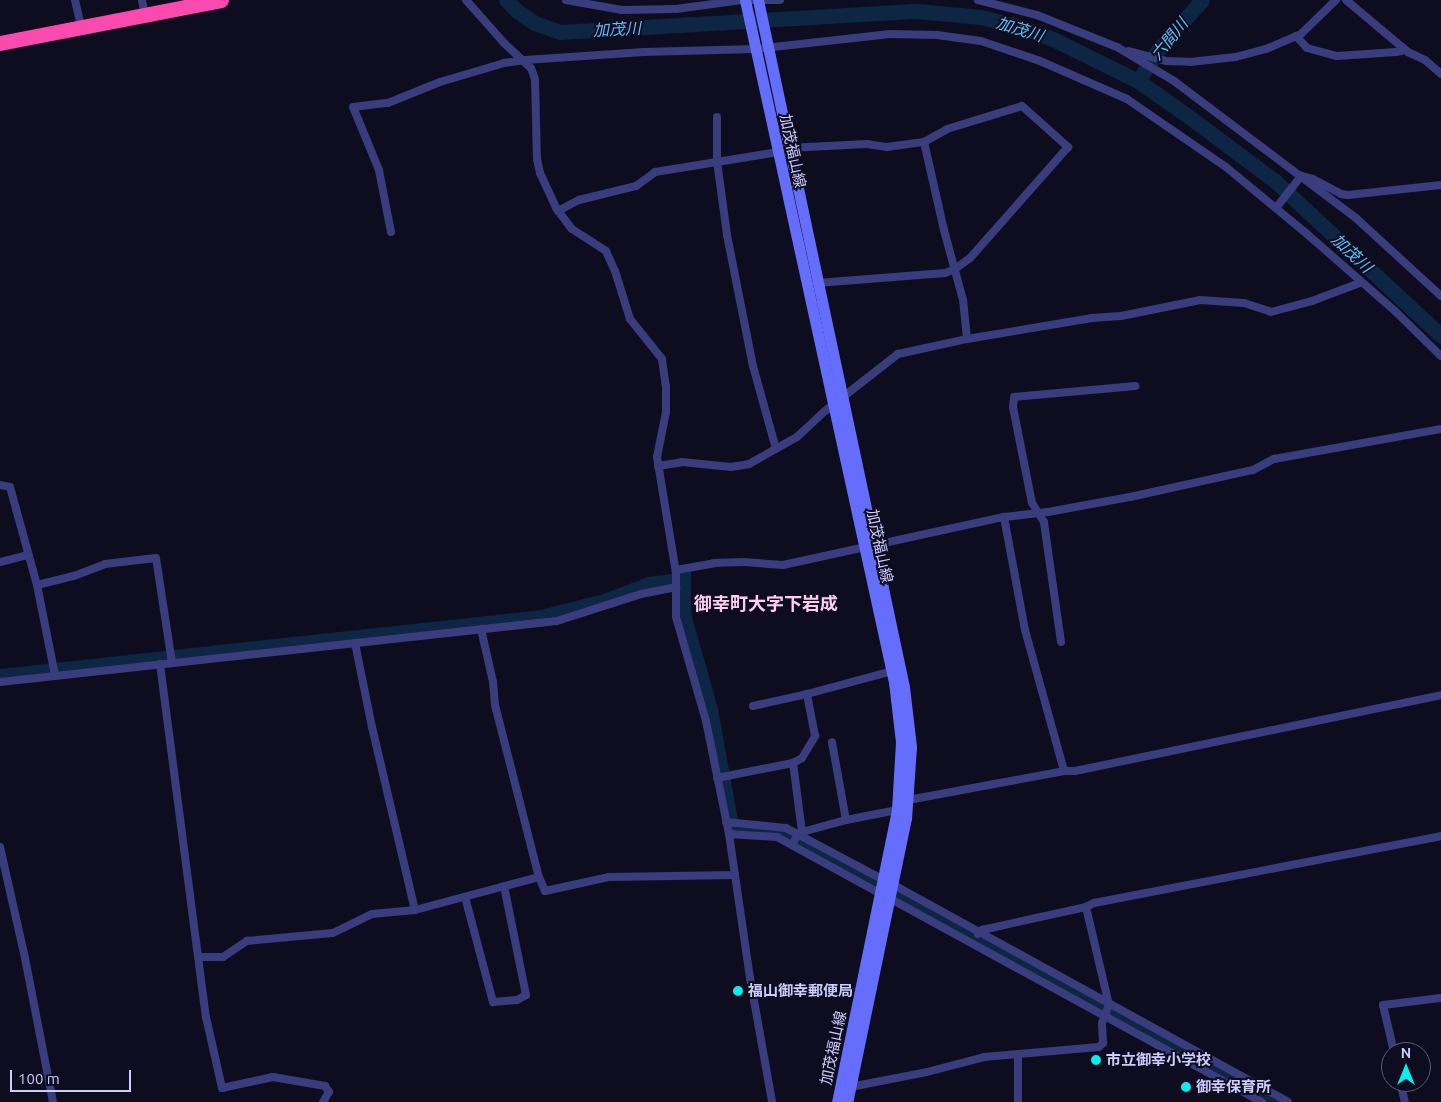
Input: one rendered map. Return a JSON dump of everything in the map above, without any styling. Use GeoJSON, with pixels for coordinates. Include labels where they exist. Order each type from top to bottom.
{"type":"FeatureCollection","features":[{"type":"Feature","properties":{"kind":"highway"},"geometry":{"type":"LineString","coordinates":[[0,43],[168,0]]}},
{"type":"Feature","properties":{"kind":"highway"},"geometry":{"type":"LineString","coordinates":[[143,7],[221,0]]}},
{"type":"Feature","properties":{"kind":"highway"},"geometry":{"type":"LineString","coordinates":[[0,33],[80,23]]}},
{"type":"Feature","properties":{"kind":"main road","name":"加茂福山線"},"geometry":{"type":"LineString","coordinates":[[751,1],[767,44],[783,150],[911,747],[908,800],[837,1102]]}},
{"type":"Feature","properties":{"kind":"main road","name":"加茂福山線"},"geometry":{"type":"LineString","coordinates":[[751,1],[755,46],[817,283],[838,401]]}},
{"type":"Feature","properties":{"kind":"main road","name":"加茂福山線"},"geometry":{"type":"LineString","coordinates":[[847,1102],[887,889],[897,810],[901,742],[896,670]]}},
{"type":"Feature","properties":{"kind":"street"},"geometry":{"type":"LineString","coordinates":[[75,0],[80,23]]}},
{"type":"Feature","properties":{"kind":"street"},"geometry":{"type":"LineString","coordinates":[[466,0],[504,43],[525,60],[535,80],[537,160],[540,173],[558,210],[572,229],[606,251],[615,271],[630,319],[662,360],[666,412],[657,458],[676,579],[676,617],[706,721],[729,821],[735,875],[772,1102]]}},
{"type":"Feature","properties":{"kind":"street"},"geometry":{"type":"LineString","coordinates":[[566,0],[622,10],[780,0]]}},
{"type":"Feature","properties":{"kind":"street"},"geometry":{"type":"LineString","coordinates":[[978,0],[1037,15],[1118,48],[1166,61],[1210,61],[1236,58],[1266,50],[1308,29],[1336,0]]}},
{"type":"Feature","properties":{"kind":"street"},"geometry":{"type":"LineString","coordinates":[[1346,0],[1403,47],[1425,60],[1441,74]]}},
{"type":"Feature","properties":{"kind":"street"},"geometry":{"type":"LineString","coordinates":[[391,232],[379,170],[353,107],[388,103],[440,82],[504,63],[525,60],[755,46],[890,34],[936,35],[981,42],[1040,61],[1127,99],[1226,167],[1362,282],[1441,356]]}},
{"type":"Feature","properties":{"kind":"street"},"geometry":{"type":"LineString","coordinates":[[1296,36],[1307,48],[1337,56],[1360,56],[1396,52],[1401,51],[1403,47]]}},
{"type":"Feature","properties":{"kind":"street"},"geometry":{"type":"LineString","coordinates":[[1118,48],[1174,81],[1301,176],[1357,219],[1441,296]]}},
{"type":"Feature","properties":{"kind":"street"},"geometry":{"type":"LineString","coordinates":[[558,210],[579,200],[636,186],[655,172],[783,150],[867,144],[887,147],[924,142],[947,130],[1022,106],[1068,147],[970,258],[955,269],[945,273],[817,283]]}},
{"type":"Feature","properties":{"kind":"street"},"geometry":{"type":"LineString","coordinates":[[717,118],[717,161],[727,235],[753,366],[776,449]]}},
{"type":"Feature","properties":{"kind":"street"},"geometry":{"type":"LineString","coordinates":[[924,142],[963,300],[967,339]]}},
{"type":"Feature","properties":{"kind":"street"},"geometry":{"type":"LineString","coordinates":[[1276,208],[1301,176]]}},
{"type":"Feature","properties":{"kind":"street"},"geometry":{"type":"LineString","coordinates":[[1301,176],[1313,179],[1348,195],[1441,185]]}},
{"type":"Feature","properties":{"kind":"street"},"geometry":{"type":"LineString","coordinates":[[658,466],[682,462],[700,462],[712,466],[731,467],[749,464],[796,437],[898,354],[967,339],[1092,318],[1121,316],[1200,300],[1244,303],[1271,312],[1312,301],[1362,282]]}},
{"type":"Feature","properties":{"kind":"street"},"geometry":{"type":"LineString","coordinates":[[1061,642],[1044,522],[1032,503],[1013,407],[1014,397],[1136,386]]}},
{"type":"Feature","properties":{"kind":"street"},"geometry":{"type":"LineString","coordinates":[[0,682],[54,671],[172,663],[557,621],[640,594],[714,563],[743,562],[783,565],[1004,517],[1130,497],[1253,470],[1283,457],[1441,429]]}},
{"type":"Feature","properties":{"kind":"street"},"geometry":{"type":"LineString","coordinates":[[0,485],[10,486],[37,585],[54,671]]}},
{"type":"Feature","properties":{"kind":"street"},"geometry":{"type":"LineString","coordinates":[[1004,517],[1025,630],[1064,771]]}},
{"type":"Feature","properties":{"kind":"street"},"geometry":{"type":"LineString","coordinates":[[0,562],[28,555]]}},
{"type":"Feature","properties":{"kind":"street"},"geometry":{"type":"LineString","coordinates":[[37,585],[74,576],[106,564],[156,558],[172,663]]}},
{"type":"Feature","properties":{"kind":"street"},"geometry":{"type":"LineString","coordinates":[[481,629],[493,682],[495,704],[539,876],[545,891],[609,877],[735,875]]}},
{"type":"Feature","properties":{"kind":"street"},"geometry":{"type":"LineString","coordinates":[[355,643],[372,727],[415,910]]}},
{"type":"Feature","properties":{"kind":"street"},"geometry":{"type":"LineString","coordinates":[[160,664],[206,1016],[222,1088],[273,1077],[325,1086],[329,1092],[323,1102]]}},
{"type":"Feature","properties":{"kind":"street"},"geometry":{"type":"LineString","coordinates":[[753,706],[807,694],[896,670]]}},
{"type":"Feature","properties":{"kind":"street"},"geometry":{"type":"LineString","coordinates":[[720,777],[793,763],[802,758],[815,736],[807,694]]}},
{"type":"Feature","properties":{"kind":"street"},"geometry":{"type":"LineString","coordinates":[[729,834],[796,838],[846,820],[897,810],[908,800],[1064,771],[1075,771],[1441,695]]}},
{"type":"Feature","properties":{"kind":"street"},"geometry":{"type":"LineString","coordinates":[[832,742],[846,820]]}},
{"type":"Feature","properties":{"kind":"street"},"geometry":{"type":"LineString","coordinates":[[793,763],[796,838]]}},
{"type":"Feature","properties":{"kind":"street"},"geometry":{"type":"LineString","coordinates":[[729,821],[786,828],[796,838],[1107,1011],[1288,1102]]}},
{"type":"Feature","properties":{"kind":"street"},"geometry":{"type":"LineString","coordinates":[[978,934],[982,930],[1086,908],[1094,903],[1184,884],[1441,836]]}},
{"type":"Feature","properties":{"kind":"street"},"geometry":{"type":"LineString","coordinates":[[796,838],[887,889],[978,934],[1262,1102]]}},
{"type":"Feature","properties":{"kind":"street"},"geometry":{"type":"LineString","coordinates":[[0,847],[25,958],[53,1102]]}},
{"type":"Feature","properties":{"kind":"street"},"geometry":{"type":"LineString","coordinates":[[198,957],[223,956],[247,941],[334,933],[372,914],[415,910],[539,876]]}},
{"type":"Feature","properties":{"kind":"street"},"geometry":{"type":"LineString","coordinates":[[465,897],[493,1002],[517,1000],[526,995],[504,886]]}},
{"type":"Feature","properties":{"kind":"street"},"geometry":{"type":"LineString","coordinates":[[850,1086],[928,1072],[984,1057],[1099,1047],[1103,1043],[1102,1023],[1107,1011],[1086,908]]}},
{"type":"Feature","properties":{"kind":"street"},"geometry":{"type":"LineString","coordinates":[[1392,1042],[1383,1006],[1441,998]]}},
{"type":"Feature","properties":{"kind":"street"},"geometry":{"type":"LineString","coordinates":[[1018,1054],[1018,1102]]}},
{"type":"Feature","properties":{"kind":"waterway","name":"加茂川"},"geometry":{"type":"LineString","coordinates":[[506,0],[517,11],[535,23],[560,32],[917,11],[981,17],[1024,28],[1055,40],[1138,81],[1188,116],[1275,181],[1441,336]]}},
{"type":"Feature","properties":{"kind":"waterway","name":"六間川"},"geometry":{"type":"LineString","coordinates":[[1138,81],[1160,47],[1202,0]]}},
{"type":"Feature","properties":{"kind":"waterway"},"geometry":{"type":"LineString","coordinates":[[683,572],[683,614],[710,709],[731,826],[737,829],[783,833],[791,836],[1272,1102]]}},
{"type":"Feature","properties":{"kind":"waterway"},"geometry":{"type":"LineString","coordinates":[[0,676],[541,617],[604,601],[649,584],[683,579]]}},
{"type":"Feature","properties":{"kind":"place","name":"福山御幸郵便局"},"geometry":{"type":"Point","coordinates":[738,991]}},
{"type":"Feature","properties":{"kind":"place","name":"市立御幸小学校"},"geometry":{"type":"Point","coordinates":[1096,1060]}},
{"type":"Feature","properties":{"kind":"place","name":"御幸保育所"},"geometry":{"type":"Point","coordinates":[1186,1087]}},
{"type":"Feature","properties":{"kind":"district","name":"御幸町大字下岩成"},"geometry":{"type":"Point","coordinates":[766,603]}}]}
